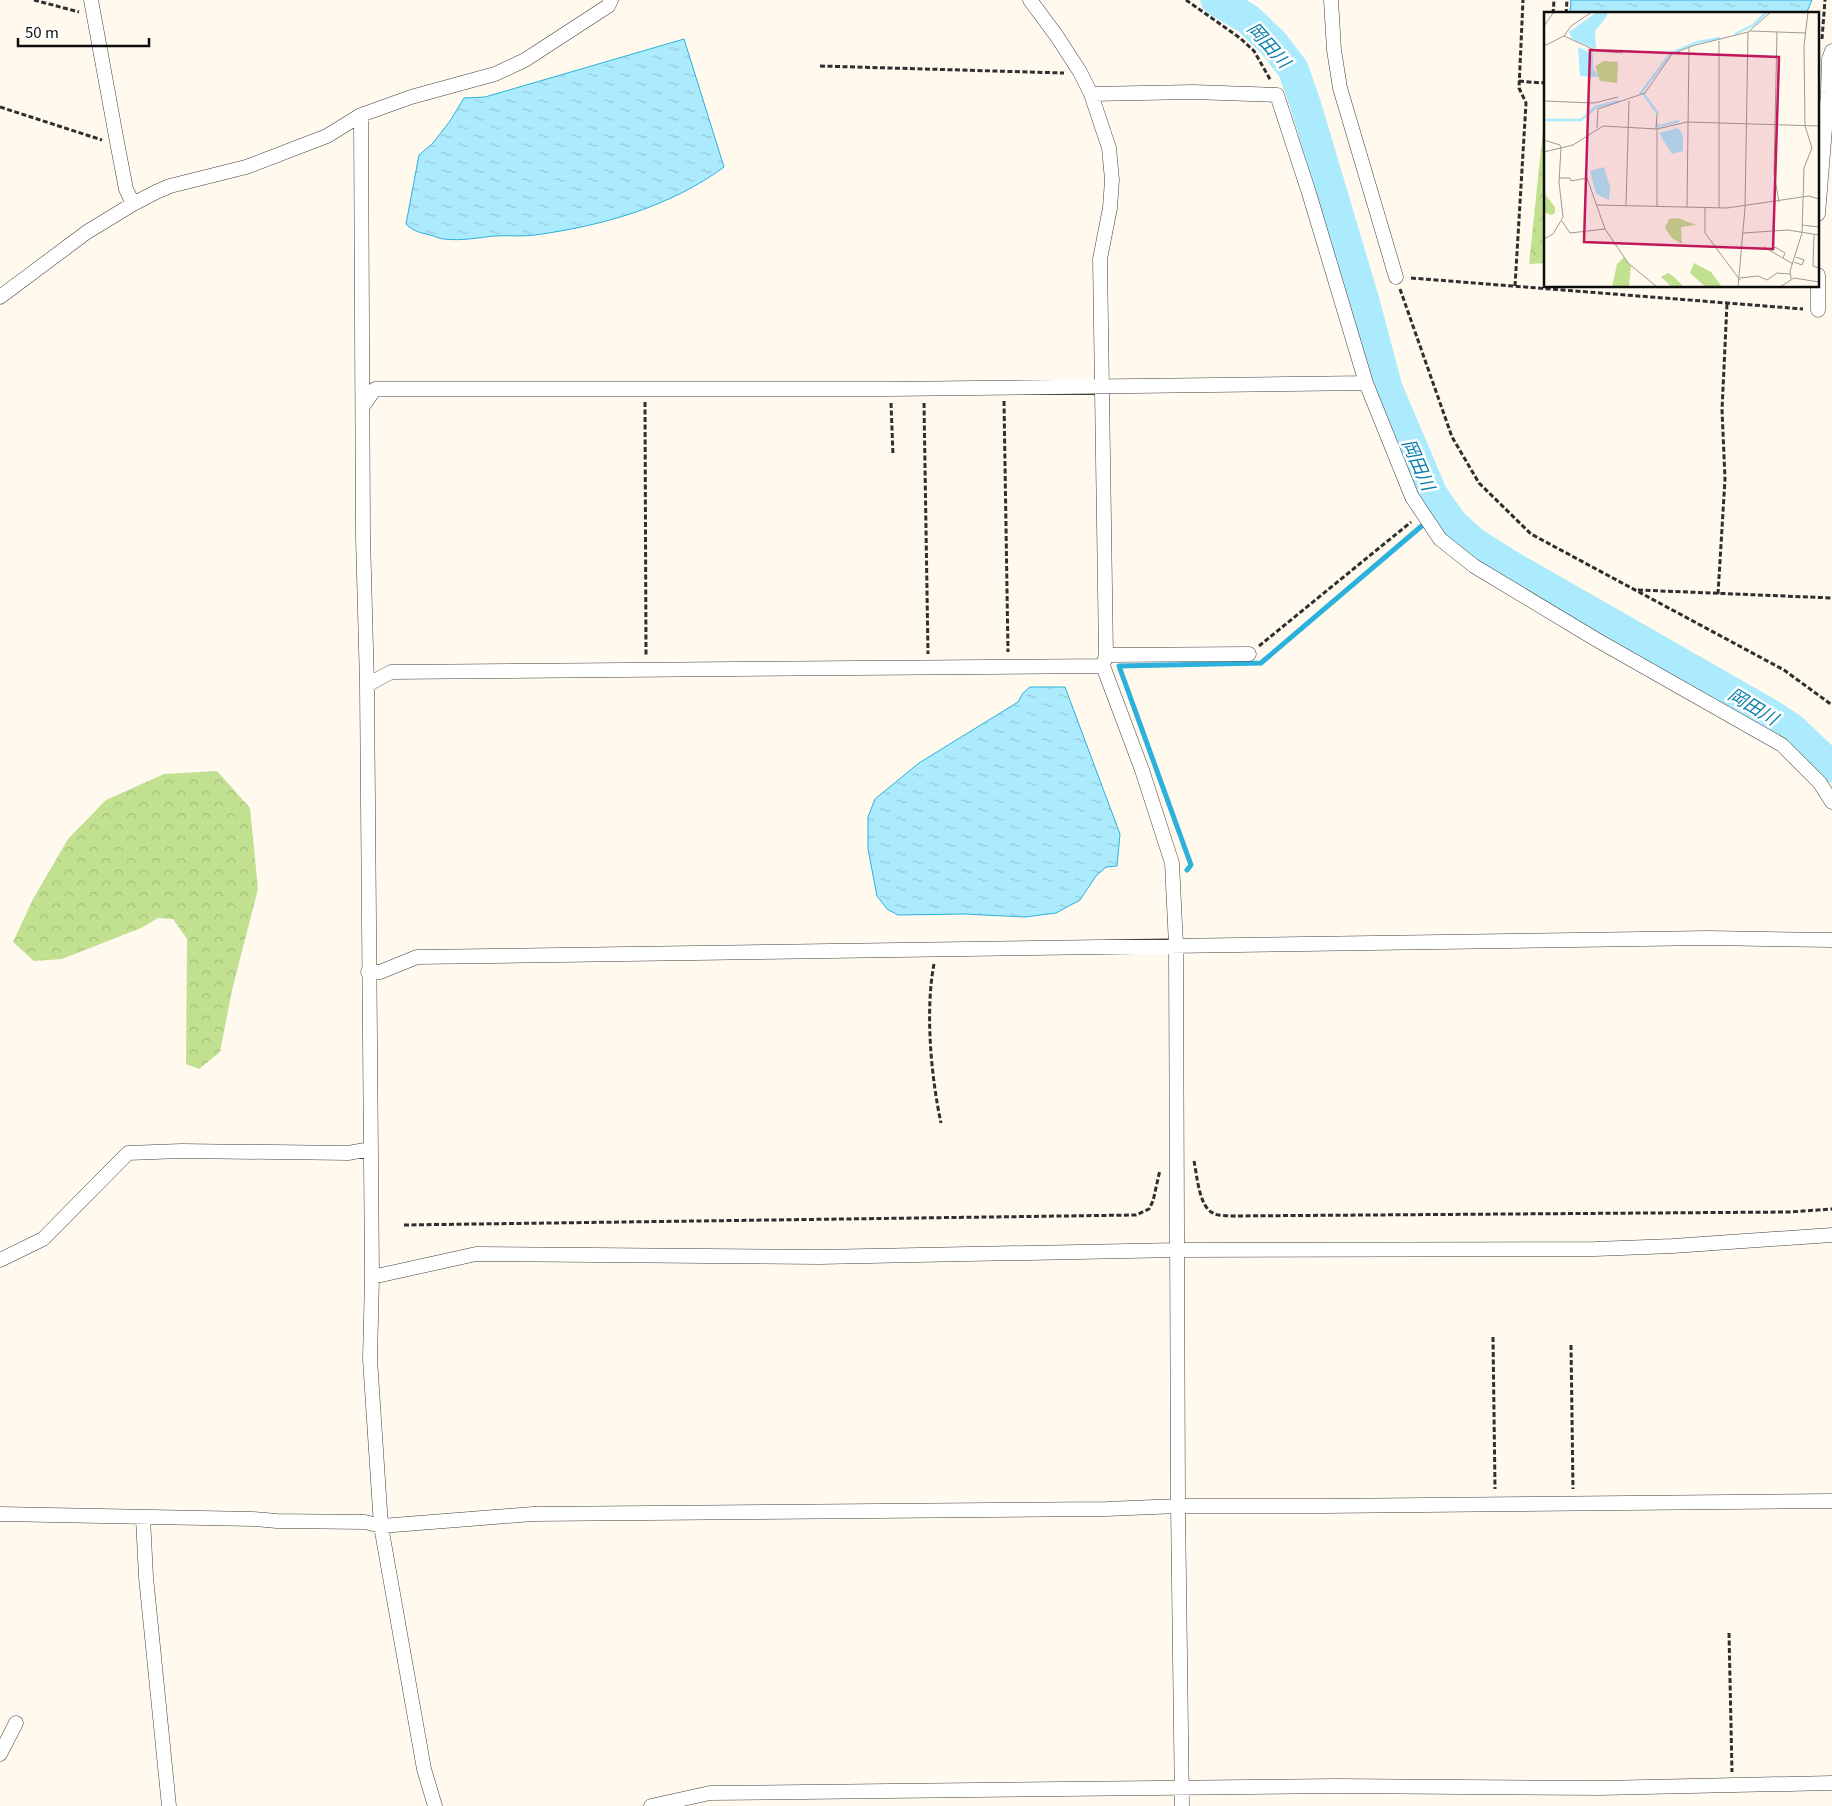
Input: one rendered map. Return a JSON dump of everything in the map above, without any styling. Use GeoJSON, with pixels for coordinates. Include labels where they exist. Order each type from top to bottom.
{"type":"FeatureCollection","features":[{"type":"Feature","properties":{"kind":"street"},"geometry":{"type":"LineString","coordinates":[[0,297],[88,232],[132,204],[170,186],[232,171],[312,142],[327,136],[362,114],[411,97],[495,74],[518,64],[608,6],[610,0]]}},
{"type":"Feature","properties":{"kind":"street"},"geometry":{"type":"LineString","coordinates":[[1030,0],[1078,68],[1091,94],[1109,148],[1112,180],[1110,208],[1100,259],[1105,661],[1172,863],[1176,945],[1178,1506],[1182,1806]]}},
{"type":"Feature","properties":{"kind":"street"},"geometry":{"type":"LineString","coordinates":[[1332,0],[1334,50],[1340,88],[1396,277]]}},
{"type":"Feature","properties":{"kind":"street"},"geometry":{"type":"LineString","coordinates":[[92,7],[126,189],[132,204]]}},
{"type":"Feature","properties":{"kind":"street"},"geometry":{"type":"LineString","coordinates":[[1820,190],[1828,92],[1829,59],[1827,47]]}},
{"type":"Feature","properties":{"kind":"street"},"geometry":{"type":"LineString","coordinates":[[1091,94],[1193,92],[1277,95],[1309,192],[1366,383],[1412,498],[1440,539],[1474,566],[1597,640],[1782,745],[1820,783],[1832,802]]}},
{"type":"Feature","properties":{"kind":"street"},"geometry":{"type":"LineString","coordinates":[[362,114],[363,537],[372,1277],[370,1359],[381,1526],[424,1769],[435,1806]]}},
{"type":"Feature","properties":{"kind":"street"},"geometry":{"type":"LineString","coordinates":[[1818,288],[1818,310]]}},
{"type":"Feature","properties":{"kind":"street"},"geometry":{"type":"LineString","coordinates":[[363,406],[375,389],[924,389],[1366,383]]}},
{"type":"Feature","properties":{"kind":"street"},"geometry":{"type":"LineString","coordinates":[[366,685],[391,672],[928,667],[1008,668],[1249,654]]}},
{"type":"Feature","properties":{"kind":"street"},"geometry":{"type":"LineString","coordinates":[[368,972],[380,972],[417,957],[1708,938],[1832,940]]}},
{"type":"Feature","properties":{"kind":"street"},"geometry":{"type":"LineString","coordinates":[[0,1260],[43,1239],[128,1153],[181,1151],[348,1153],[371,1149]]}},
{"type":"Feature","properties":{"kind":"street"},"geometry":{"type":"LineString","coordinates":[[372,1277],[476,1254],[819,1257],[1178,1250],[1595,1249],[1673,1246],[1832,1235]]}},
{"type":"Feature","properties":{"kind":"street"},"geometry":{"type":"LineString","coordinates":[[0,1514],[364,1522],[381,1526],[533,1514],[1106,1509],[1178,1506],[1832,1501]]}},
{"type":"Feature","properties":{"kind":"street"},"geometry":{"type":"LineString","coordinates":[[142,1518],[146,1577],[169,1806]]}},
{"type":"Feature","properties":{"kind":"street"},"geometry":{"type":"LineString","coordinates":[[0,1754],[16,1723]]}},
{"type":"Feature","properties":{"kind":"street"},"geometry":{"type":"LineString","coordinates":[[651,1806],[710,1792],[1336,1786],[1600,1788],[1832,1783]]}},
{"type":"Feature","properties":{"kind":"path"},"geometry":{"type":"LineString","coordinates":[[34,0],[85,14],[92,7]]}},
{"type":"Feature","properties":{"kind":"path"},"geometry":{"type":"LineString","coordinates":[[1186,0],[1240,38],[1254,51],[1277,95]]}},
{"type":"Feature","properties":{"kind":"path"},"geometry":{"type":"LineString","coordinates":[[1515,286],[1526,103],[1519,88],[1523,0]]}},
{"type":"Feature","properties":{"kind":"path"},"geometry":{"type":"LineString","coordinates":[[1825,0],[1827,47]]}},
{"type":"Feature","properties":{"kind":"path"},"geometry":{"type":"LineString","coordinates":[[820,66],[1063,73],[1072,72],[1078,68]]}},
{"type":"Feature","properties":{"kind":"path"},"geometry":{"type":"LineString","coordinates":[[1519,81],[1544,82]]}},
{"type":"Feature","properties":{"kind":"path"},"geometry":{"type":"LineString","coordinates":[[0,106],[102,140],[117,142]]}},
{"type":"Feature","properties":{"kind":"path"},"geometry":{"type":"LineString","coordinates":[[1818,310],[1396,277],[1452,437],[1479,483],[1531,534],[1784,670],[1832,705]]}},
{"type":"Feature","properties":{"kind":"path"},"geometry":{"type":"LineString","coordinates":[[1718,594],[1725,479],[1722,410],[1727,303]]}},
{"type":"Feature","properties":{"kind":"path"},"geometry":{"type":"LineString","coordinates":[[1004,387],[1008,668]]}},
{"type":"Feature","properties":{"kind":"path"},"geometry":{"type":"LineString","coordinates":[[644,389],[646,670]]}},
{"type":"Feature","properties":{"kind":"path"},"geometry":{"type":"LineString","coordinates":[[889,389],[894,455]]}},
{"type":"Feature","properties":{"kind":"path"},"geometry":{"type":"LineString","coordinates":[[924,389],[928,667]]}},
{"type":"Feature","properties":{"kind":"path"},"geometry":{"type":"LineString","coordinates":[[1249,654],[1422,512]]}},
{"type":"Feature","properties":{"kind":"path"},"geometry":{"type":"LineString","coordinates":[[1636,590],[1832,598]]}},
{"type":"Feature","properties":{"kind":"path"},"geometry":{"type":"LineString","coordinates":[[938,948],[931,982],[930,1005],[932,1069],[941,1123]]}},
{"type":"Feature","properties":{"kind":"path"},"geometry":{"type":"LineString","coordinates":[[1178,1142],[1183,1142],[1191,1148],[1200,1193],[1206,1208],[1214,1214],[1229,1216],[1760,1212],[1832,1209]]}},
{"type":"Feature","properties":{"kind":"path"},"geometry":{"type":"LineString","coordinates":[[404,1225],[1136,1215],[1149,1210],[1162,1163]]}},
{"type":"Feature","properties":{"kind":"path"},"geometry":{"type":"LineString","coordinates":[[1493,1337],[1496,1504]]}},
{"type":"Feature","properties":{"kind":"path"},"geometry":{"type":"LineString","coordinates":[[1571,1345],[1574,1504]]}},
{"type":"Feature","properties":{"kind":"path"},"geometry":{"type":"LineString","coordinates":[[1729,1633],[1732,1786]]}},
{"type":"Feature","properties":{"kind":"green space"},"geometry":{"type":"Polygon","coordinates":[[[1544,121],[1544,263],[1529,264],[1544,121]]]}},
{"type":"Feature","properties":{"kind":"green space"},"geometry":{"type":"Polygon","coordinates":[[[217,771],[250,808],[258,889],[232,990],[220,1052],[199,1069],[186,1064],[187,939],[173,919],[158,918],[141,928],[62,959],[34,961],[13,942],[33,899],[68,839],[106,800],[164,774],[217,771]]]}},
{"type":"Feature","properties":{"kind":"water"},"geometry":{"type":"Polygon","coordinates":[[[1571,0],[1812,0],[1807,12],[1570,12],[1571,0]]]}},
{"type":"Feature","properties":{"kind":"water"},"geometry":{"type":"Polygon","coordinates":[[[684,39],[724,167],[703,181],[658,204],[634,213],[585,226],[535,235],[450,240],[417,231],[406,224],[419,155],[433,143],[450,121],[464,98],[485,97],[684,39]]]}},
{"type":"Feature","properties":{"kind":"water"},"geometry":{"type":"Polygon","coordinates":[[[1030,687],[1065,687],[1120,834],[1117,866],[1106,867],[1096,876],[1080,900],[1056,913],[1025,917],[964,914],[898,915],[887,909],[877,896],[868,849],[868,817],[875,799],[919,763],[1018,702],[1023,693],[1030,687]]]}},
{"type":"Feature","properties":{"kind":"waterway","name":"岡田川"},"geometry":{"type":"LineString","coordinates":[[1216,0],[1248,19],[1273,43],[1293,69],[1305,103],[1364,301],[1387,388],[1432,494],[1452,523],[1473,542],[1509,565],[1771,715],[1791,728],[1832,767]]}},
{"type":"Feature","properties":{"kind":"waterway"},"geometry":{"type":"LineString","coordinates":[[1187,870],[1191,865],[1119,666],[1261,663],[1424,524],[1444,511]]}}]}
